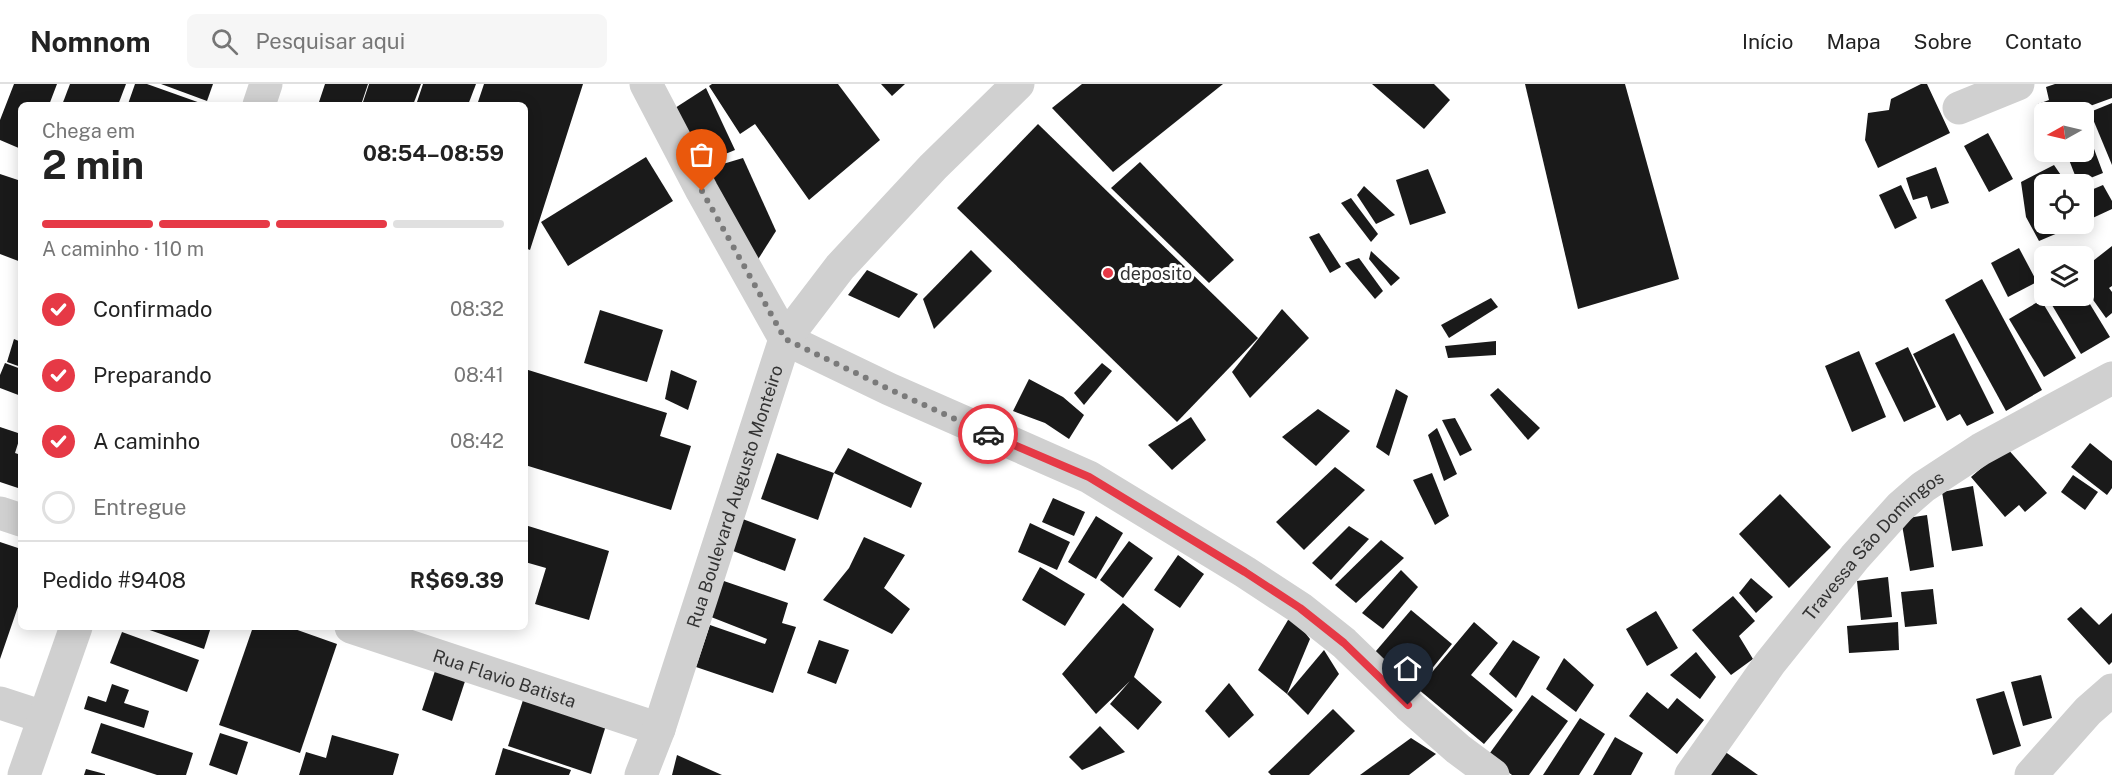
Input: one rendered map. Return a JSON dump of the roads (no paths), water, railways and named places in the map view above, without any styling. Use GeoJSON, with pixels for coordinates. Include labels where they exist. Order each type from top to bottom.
{"type":"FeatureCollection","features":[{"type":"Feature","properties":{"kind":"street"},"geometry":{"type":"LineString","coordinates":[[260,102],[266,84]]}},
{"type":"Feature","properties":{"kind":"street"},"geometry":{"type":"LineString","coordinates":[[646,84],[702,191],[785,339],[889,389],[1089,477],[1245,572],[1300,608],[1344,643],[1408,705],[1458,749],[1493,775]]}},
{"type":"Feature","properties":{"kind":"street","name":"Rua Boulevard Augusto Monteiro"},"geometry":{"type":"LineString","coordinates":[[641,775],[659,729],[785,339],[840,267],[933,167],[1018,84]]}},
{"type":"Feature","properties":{"kind":"street"},"geometry":{"type":"LineString","coordinates":[[1959,108],[2018,84]]}},
{"type":"Feature","properties":{"kind":"street","name":"Travessa São Domingos"},"geometry":{"type":"LineString","coordinates":[[1691,775],[1770,663],[1854,557],[1900,507],[1923,487],[1981,449],[2112,378]]}},
{"type":"Feature","properties":{"kind":"street"},"geometry":{"type":"LineString","coordinates":[[0,513],[18,519]]}},
{"type":"Feature","properties":{"kind":"street"},"geometry":{"type":"LineString","coordinates":[[24,775],[75,630]]}},
{"type":"Feature","properties":{"kind":"street","name":"Rua Flavio Batista"},"geometry":{"type":"LineString","coordinates":[[360,630],[659,729]]}},
{"type":"Feature","properties":{"kind":"street"},"geometry":{"type":"LineString","coordinates":[[2031,775],[2088,711],[2112,690]]}},
{"type":"Feature","properties":{"kind":"street"},"geometry":{"type":"LineString","coordinates":[[0,703],[43,717]]}},
{"type":"Feature","properties":{"kind":"place","name":"deposito"},"geometry":{"type":"Point","coordinates":[1108,273]}}]}
